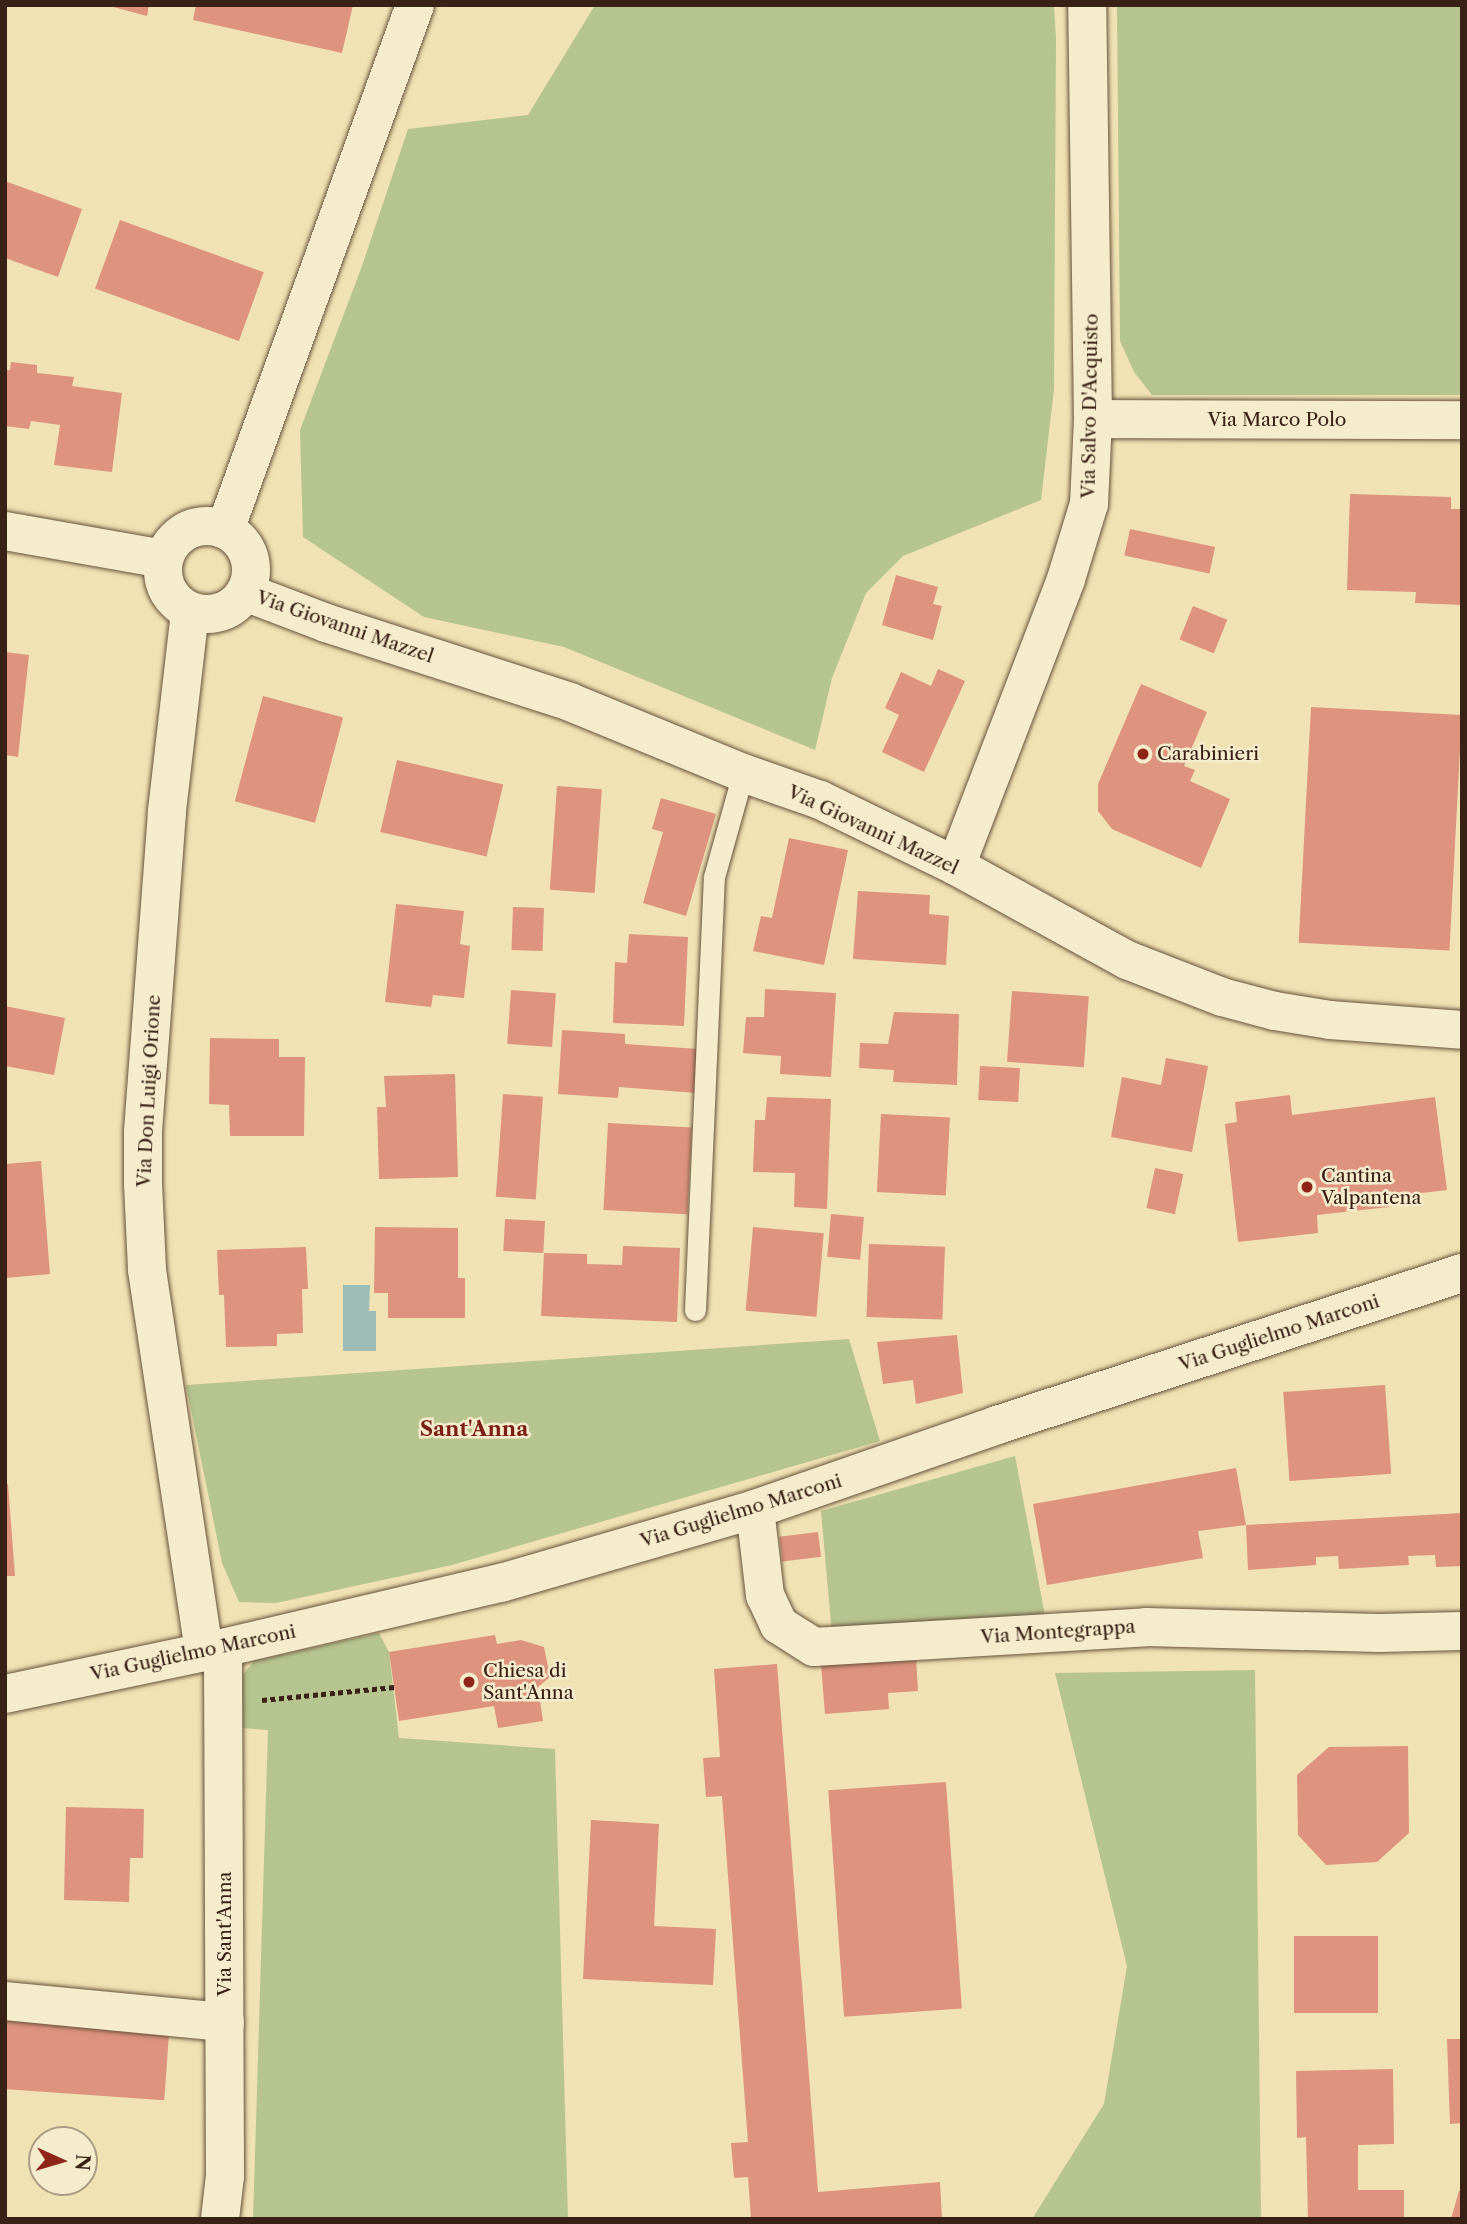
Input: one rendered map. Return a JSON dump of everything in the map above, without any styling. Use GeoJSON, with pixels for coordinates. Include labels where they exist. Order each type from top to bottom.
{"type":"FeatureCollection","features":[{"type":"Feature","properties":{"kind":"street"},"geometry":{"type":"LineString","coordinates":[[225,530],[415,5]]}},
{"type":"Feature","properties":{"kind":"street","name":"Via Salvo D'Acquisto"},"geometry":{"type":"LineString","coordinates":[[956,866],[1066,579],[1089,504],[1093,419],[1087,5]]}},
{"type":"Feature","properties":{"kind":"street","name":"Via Marco Polo"},"geometry":{"type":"LineString","coordinates":[[1093,419],[1462,420]]}},
{"type":"Feature","properties":{"kind":"street"},"geometry":{"type":"LineString","coordinates":[[210,526],[225,530],[237,538],[251,563],[245,592],[237,602],[216,614],[190,612],[170,596],[164,584],[164,559],[170,545],[188,531],[210,526]]}},
{"type":"Feature","properties":{"kind":"street"},"geometry":{"type":"LineString","coordinates":[[5,531],[164,559]]}},
{"type":"Feature","properties":{"kind":"street","name":"Via Giovanni Mazzel"},"geometry":{"type":"LineString","coordinates":[[245,592],[326,623],[570,702],[743,773],[820,800],[956,866],[1127,960],[1222,997],[1275,1011],[1330,1020],[1462,1030]]}},
{"type":"Feature","properties":{"kind":"street","name":"Via Don Luigi Orione"},"geometry":{"type":"LineString","coordinates":[[190,612],[167,812],[143,1158],[147,1270],[214,1650]]}},
{"type":"Feature","properties":{"kind":"street","name":"Via Guglielmo Marconi"},"geometry":{"type":"LineString","coordinates":[[5,1694],[214,1650],[501,1583],[755,1509],[997,1425],[1462,1273]]}},
{"type":"Feature","properties":{"kind":"street","name":"Via Montegrappa"},"geometry":{"type":"LineString","coordinates":[[755,1509],[765,1595],[779,1625],[814,1647],[1146,1626],[1379,1633],[1462,1631]]}},
{"type":"Feature","properties":{"kind":"street","name":"Via Sant'Anna"},"geometry":{"type":"LineString","coordinates":[[214,1650],[225,1704],[225,2176],[219,2219]]}},
{"type":"Feature","properties":{"kind":"street"},"geometry":{"type":"LineString","coordinates":[[5,2001],[225,2022]]}},
{"type":"Feature","properties":{"kind":"lane"},"geometry":{"type":"LineString","coordinates":[[695,1310],[714,877],[743,773]]}},
{"type":"Feature","properties":{"kind":"path"},"geometry":{"type":"LineString","coordinates":[[225,1704],[394,1687]]}},
{"type":"Feature","properties":{"kind":"green space"},"geometry":{"type":"Polygon","coordinates":[[[595,5],[1054,5],[1054,389],[1041,500],[903,556],[866,593],[832,678],[815,750],[564,647],[424,617],[303,537],[300,430],[362,266],[408,129],[528,115],[595,5]]]}},
{"type":"Feature","properties":{"kind":"green space"},"geometry":{"type":"Polygon","coordinates":[[[1117,5],[1462,5],[1461,395],[1152,395],[1134,372],[1120,341],[1117,5]]]}},
{"type":"Feature","properties":{"kind":"green space"},"geometry":{"type":"Polygon","coordinates":[[[849,1339],[880,1441],[452,1565],[276,1603],[239,1602],[222,1563],[186,1385],[849,1339]]]}},
{"type":"Feature","properties":{"kind":"green space"},"geometry":{"type":"Polygon","coordinates":[[[1015,1456],[1045,1616],[832,1634],[821,1511],[1015,1456]]]}},
{"type":"Feature","properties":{"kind":"green space"},"geometry":{"type":"Polygon","coordinates":[[[379,1633],[389,1652],[399,1738],[555,1749],[568,2219],[253,2219],[268,1730],[242,1728],[242,1676],[254,1661],[379,1633]]]}},
{"type":"Feature","properties":{"kind":"green space"},"geometry":{"type":"Polygon","coordinates":[[[1255,1670],[1261,2219],[1032,2219],[1104,2104],[1127,1966],[1055,1673],[1255,1670]]]}},
{"type":"Feature","properties":{"kind":"water"},"geometry":{"type":"Polygon","coordinates":[[[343,1285],[370,1285],[369,1311],[376,1311],[376,1351],[343,1351],[343,1285]]]}},
{"type":"Feature","properties":{"kind":"building"},"geometry":{"type":"Polygon","coordinates":[[[106,5],[149,5],[147,16],[106,5]]]}},
{"type":"Feature","properties":{"kind":"building"},"geometry":{"type":"Polygon","coordinates":[[[196,5],[353,5],[342,53],[193,20],[196,5]]]}},
{"type":"Feature","properties":{"kind":"building"},"geometry":{"type":"Polygon","coordinates":[[[5,181],[82,209],[58,277],[5,258],[5,181]]]}},
{"type":"Feature","properties":{"kind":"building"},"geometry":{"type":"Polygon","coordinates":[[[120,220],[264,272],[239,341],[95,289],[120,220]]]}},
{"type":"Feature","properties":{"kind":"building"},"geometry":{"type":"Polygon","coordinates":[[[11,362],[37,365],[37,373],[74,377],[72,386],[122,393],[112,472],[54,465],[60,425],[31,421],[29,429],[5,426],[5,370],[10,370],[11,362]]]}},
{"type":"Feature","properties":{"kind":"building"},"geometry":{"type":"Polygon","coordinates":[[[1350,494],[1451,497],[1451,509],[1462,509],[1462,605],[1415,603],[1416,592],[1347,590],[1350,494]]]}},
{"type":"Feature","properties":{"kind":"building"},"geometry":{"type":"Polygon","coordinates":[[[1130,529],[1215,547],[1209,573],[1124,555],[1130,529]]]}},
{"type":"Feature","properties":{"kind":"building"},"geometry":{"type":"Polygon","coordinates":[[[896,575],[938,587],[933,604],[942,606],[933,640],[882,625],[896,575]]]}},
{"type":"Feature","properties":{"kind":"building"},"geometry":{"type":"Polygon","coordinates":[[[1193,606],[1227,620],[1214,653],[1180,639],[1193,606]]]}},
{"type":"Feature","properties":{"kind":"building"},"geometry":{"type":"Polygon","coordinates":[[[5,652],[29,655],[18,757],[5,755],[5,652]]]}},
{"type":"Feature","properties":{"kind":"building"},"geometry":{"type":"Polygon","coordinates":[[[938,669],[965,681],[924,772],[882,752],[899,715],[885,708],[901,672],[931,686],[938,669]]]}},
{"type":"Feature","properties":{"kind":"building"},"geometry":{"type":"Polygon","coordinates":[[[1141,684],[1207,712],[1184,766],[1195,770],[1190,781],[1230,799],[1201,868],[1112,829],[1098,811],[1098,784],[1141,684]]]}},
{"type":"Feature","properties":{"kind":"building"},"geometry":{"type":"Polygon","coordinates":[[[263,696],[343,717],[315,823],[235,801],[263,696]]]}},
{"type":"Feature","properties":{"kind":"building"},"geometry":{"type":"Polygon","coordinates":[[[1311,707],[1462,715],[1449,951],[1299,943],[1311,707]]]}},
{"type":"Feature","properties":{"kind":"building"},"geometry":{"type":"Polygon","coordinates":[[[397,760],[503,785],[487,857],[380,832],[397,760]]]}},
{"type":"Feature","properties":{"kind":"building"},"geometry":{"type":"Polygon","coordinates":[[[557,786],[602,789],[595,893],[550,890],[557,786]]]}},
{"type":"Feature","properties":{"kind":"building"},"geometry":{"type":"Polygon","coordinates":[[[661,798],[716,814],[686,916],[643,903],[663,832],[652,829],[661,798]]]}},
{"type":"Feature","properties":{"kind":"building"},"geometry":{"type":"Polygon","coordinates":[[[789,838],[848,850],[824,965],[753,951],[761,916],[772,918],[789,838]]]}},
{"type":"Feature","properties":{"kind":"building"},"geometry":{"type":"Polygon","coordinates":[[[858,891],[930,895],[929,914],[949,916],[946,965],[853,959],[858,891]]]}},
{"type":"Feature","properties":{"kind":"building"},"geometry":{"type":"Polygon","coordinates":[[[396,904],[464,911],[460,944],[470,946],[464,998],[433,995],[431,1007],[385,1002],[396,904]]]}},
{"type":"Feature","properties":{"kind":"building"},"geometry":{"type":"Polygon","coordinates":[[[513,907],[544,908],[542,951],[511,950],[513,907]]]}},
{"type":"Feature","properties":{"kind":"building"},"geometry":{"type":"Polygon","coordinates":[[[629,934],[688,937],[684,1026],[613,1023],[615,962],[627,963],[629,934]]]}},
{"type":"Feature","properties":{"kind":"building"},"geometry":{"type":"Polygon","coordinates":[[[765,989],[836,993],[831,1077],[780,1074],[781,1056],[743,1053],[746,1017],[764,1017],[765,989]]]}},
{"type":"Feature","properties":{"kind":"building"},"geometry":{"type":"Polygon","coordinates":[[[511,990],[556,993],[552,1047],[507,1044],[511,990]]]}},
{"type":"Feature","properties":{"kind":"building"},"geometry":{"type":"Polygon","coordinates":[[[1012,991],[1089,996],[1084,1067],[1007,1062],[1012,991]]]}},
{"type":"Feature","properties":{"kind":"building"},"geometry":{"type":"Polygon","coordinates":[[[5,1006],[65,1018],[54,1075],[5,1066],[5,1006]]]}},
{"type":"Feature","properties":{"kind":"building"},"geometry":{"type":"Polygon","coordinates":[[[894,1012],[959,1014],[957,1085],[893,1082],[894,1070],[859,1068],[860,1043],[888,1044],[894,1012]]]}},
{"type":"Feature","properties":{"kind":"building"},"geometry":{"type":"Polygon","coordinates":[[[562,1030],[625,1034],[625,1044],[699,1049],[696,1093],[619,1087],[618,1098],[558,1094],[562,1030]]]}},
{"type":"Feature","properties":{"kind":"building"},"geometry":{"type":"Polygon","coordinates":[[[210,1038],[279,1039],[279,1057],[305,1057],[304,1136],[230,1136],[229,1105],[209,1104],[210,1038]]]}},
{"type":"Feature","properties":{"kind":"building"},"geometry":{"type":"Polygon","coordinates":[[[1166,1058],[1208,1066],[1192,1152],[1111,1137],[1122,1077],[1161,1085],[1166,1058]]]}},
{"type":"Feature","properties":{"kind":"building"},"geometry":{"type":"Polygon","coordinates":[[[980,1066],[1020,1068],[1018,1102],[978,1100],[980,1066]]]}},
{"type":"Feature","properties":{"kind":"building"},"geometry":{"type":"Polygon","coordinates":[[[455,1074],[458,1177],[379,1179],[377,1107],[386,1107],[384,1076],[455,1074]]]}},
{"type":"Feature","properties":{"kind":"building"},"geometry":{"type":"Polygon","coordinates":[[[503,1094],[543,1097],[536,1200],[496,1197],[503,1094]]]}},
{"type":"Feature","properties":{"kind":"building"},"geometry":{"type":"Polygon","coordinates":[[[1290,1095],[1292,1115],[1435,1097],[1447,1190],[1388,1197],[1389,1207],[1317,1215],[1318,1233],[1238,1242],[1225,1124],[1237,1122],[1235,1102],[1290,1095]]]}},
{"type":"Feature","properties":{"kind":"building"},"geometry":{"type":"Polygon","coordinates":[[[767,1097],[831,1099],[827,1209],[794,1207],[795,1173],[753,1172],[755,1120],[765,1120],[767,1097]]]}},
{"type":"Feature","properties":{"kind":"building"},"geometry":{"type":"Polygon","coordinates":[[[881,1114],[950,1118],[946,1196],[877,1192],[881,1114]]]}},
{"type":"Feature","properties":{"kind":"building"},"geometry":{"type":"Polygon","coordinates":[[[608,1123],[692,1127],[687,1214],[603,1210],[608,1123]]]}},
{"type":"Feature","properties":{"kind":"building"},"geometry":{"type":"Polygon","coordinates":[[[41,1161],[50,1274],[5,1278],[5,1164],[41,1161]]]}},
{"type":"Feature","properties":{"kind":"building"},"geometry":{"type":"Polygon","coordinates":[[[1155,1168],[1183,1174],[1175,1214],[1146,1208],[1155,1168]]]}},
{"type":"Feature","properties":{"kind":"building"},"geometry":{"type":"Polygon","coordinates":[[[831,1214],[864,1217],[860,1260],[827,1257],[831,1214]]]}},
{"type":"Feature","properties":{"kind":"building"},"geometry":{"type":"Polygon","coordinates":[[[505,1219],[545,1221],[543,1253],[503,1251],[505,1219]]]}},
{"type":"Feature","properties":{"kind":"building"},"geometry":{"type":"Polygon","coordinates":[[[375,1227],[458,1228],[458,1278],[465,1278],[465,1318],[388,1318],[388,1293],[374,1293],[375,1227]]]}},
{"type":"Feature","properties":{"kind":"building"},"geometry":{"type":"Polygon","coordinates":[[[753,1227],[824,1233],[816,1317],[746,1311],[753,1227]]]}},
{"type":"Feature","properties":{"kind":"building"},"geometry":{"type":"Polygon","coordinates":[[[869,1244],[945,1247],[942,1320],[866,1317],[869,1244]]]}},
{"type":"Feature","properties":{"kind":"building"},"geometry":{"type":"Polygon","coordinates":[[[623,1246],[680,1248],[677,1322],[541,1316],[544,1253],[587,1254],[587,1264],[622,1265],[623,1246]]]}},
{"type":"Feature","properties":{"kind":"building"},"geometry":{"type":"Polygon","coordinates":[[[306,1247],[308,1289],[302,1289],[303,1333],[277,1334],[277,1346],[226,1347],[224,1295],[219,1295],[217,1250],[306,1247]]]}},
{"type":"Feature","properties":{"kind":"building"},"geometry":{"type":"Polygon","coordinates":[[[957,1335],[963,1393],[916,1404],[913,1380],[883,1384],[877,1342],[957,1335]]]}},
{"type":"Feature","properties":{"kind":"building"},"geometry":{"type":"Polygon","coordinates":[[[1385,1385],[1391,1474],[1289,1481],[1283,1392],[1385,1385]]]}},
{"type":"Feature","properties":{"kind":"building"},"geometry":{"type":"Polygon","coordinates":[[[1236,1468],[1246,1525],[1198,1531],[1203,1558],[1047,1585],[1033,1504],[1236,1468]]]}},
{"type":"Feature","properties":{"kind":"building"},"geometry":{"type":"Polygon","coordinates":[[[5,1484],[8,1484],[15,1576],[5,1576],[5,1484]]]}},
{"type":"Feature","properties":{"kind":"building"},"geometry":{"type":"Polygon","coordinates":[[[1462,1513],[1462,1566],[1436,1567],[1435,1555],[1408,1556],[1409,1565],[1339,1569],[1338,1556],[1316,1557],[1316,1565],[1248,1570],[1246,1525],[1462,1513]]]}},
{"type":"Feature","properties":{"kind":"building"},"geometry":{"type":"Polygon","coordinates":[[[818,1532],[821,1557],[782,1562],[779,1537],[818,1532]]]}},
{"type":"Feature","properties":{"kind":"building","name":"Chiesa di Sant'Anna"},"geometry":{"type":"Polygon","coordinates":[[[495,1635],[497,1644],[521,1640],[544,1647],[550,1677],[538,1687],[543,1721],[498,1728],[494,1706],[399,1721],[389,1652],[495,1635]]]}},
{"type":"Feature","properties":{"kind":"building"},"geometry":{"type":"Polygon","coordinates":[[[916,1657],[918,1691],[888,1693],[889,1709],[825,1714],[821,1664],[916,1657]]]}},
{"type":"Feature","properties":{"kind":"building"},"geometry":{"type":"Polygon","coordinates":[[[777,1664],[818,2192],[940,2182],[942,2219],[751,2219],[748,2177],[734,2178],[731,2143],[748,2142],[722,1796],[706,1797],[703,1758],[720,1757],[714,1669],[777,1664]]]}},
{"type":"Feature","properties":{"kind":"building"},"geometry":{"type":"Polygon","coordinates":[[[1408,1746],[1409,1833],[1377,1862],[1326,1865],[1298,1835],[1297,1775],[1329,1747],[1408,1746]]]}},
{"type":"Feature","properties":{"kind":"building"},"geometry":{"type":"Polygon","coordinates":[[[946,1782],[962,2008],[844,2017],[828,1790],[946,1782]]]}},
{"type":"Feature","properties":{"kind":"building"},"geometry":{"type":"Polygon","coordinates":[[[66,1807],[144,1809],[143,1858],[130,1858],[129,1902],[64,1900],[66,1807]]]}},
{"type":"Feature","properties":{"kind":"building"},"geometry":{"type":"Polygon","coordinates":[[[591,1820],[659,1824],[654,1926],[716,1929],[713,1985],[583,1979],[591,1820]]]}},
{"type":"Feature","properties":{"kind":"building"},"geometry":{"type":"Polygon","coordinates":[[[1294,1936],[1378,1936],[1378,2013],[1294,2013],[1294,1936]]]}},
{"type":"Feature","properties":{"kind":"building"},"geometry":{"type":"Polygon","coordinates":[[[5,2013],[170,2025],[164,2100],[5,2089],[5,2013]]]}},
{"type":"Feature","properties":{"kind":"building"},"geometry":{"type":"Polygon","coordinates":[[[1447,2039],[1462,2039],[1462,2123],[1450,2124],[1447,2039]]]}},
{"type":"Feature","properties":{"kind":"building"},"geometry":{"type":"Polygon","coordinates":[[[1393,2069],[1394,2144],[1358,2145],[1358,2190],[1404,2190],[1404,2219],[1308,2219],[1306,2137],[1297,2138],[1296,2071],[1393,2069]]]}},
{"type":"Feature","properties":{"kind":"building"},"geometry":{"type":"Polygon","coordinates":[[[1462,2190],[1462,2219],[1451,2219],[1459,2191],[1462,2190]]]}},
{"type":"Feature","properties":{"kind":"place","name":"Carabinieri"},"geometry":{"type":"Point","coordinates":[1143,754]}},
{"type":"Feature","properties":{"kind":"place","name":"Cantina Valpantena"},"geometry":{"type":"Point","coordinates":[1307,1187]}},
{"type":"Feature","properties":{"kind":"place","name":"Chiesa di Sant'Anna"},"geometry":{"type":"Point","coordinates":[469,1682]}},
{"type":"Feature","properties":{"kind":"district","name":"Sant'Anna"},"geometry":{"type":"Point","coordinates":[474,1429]}}]}
